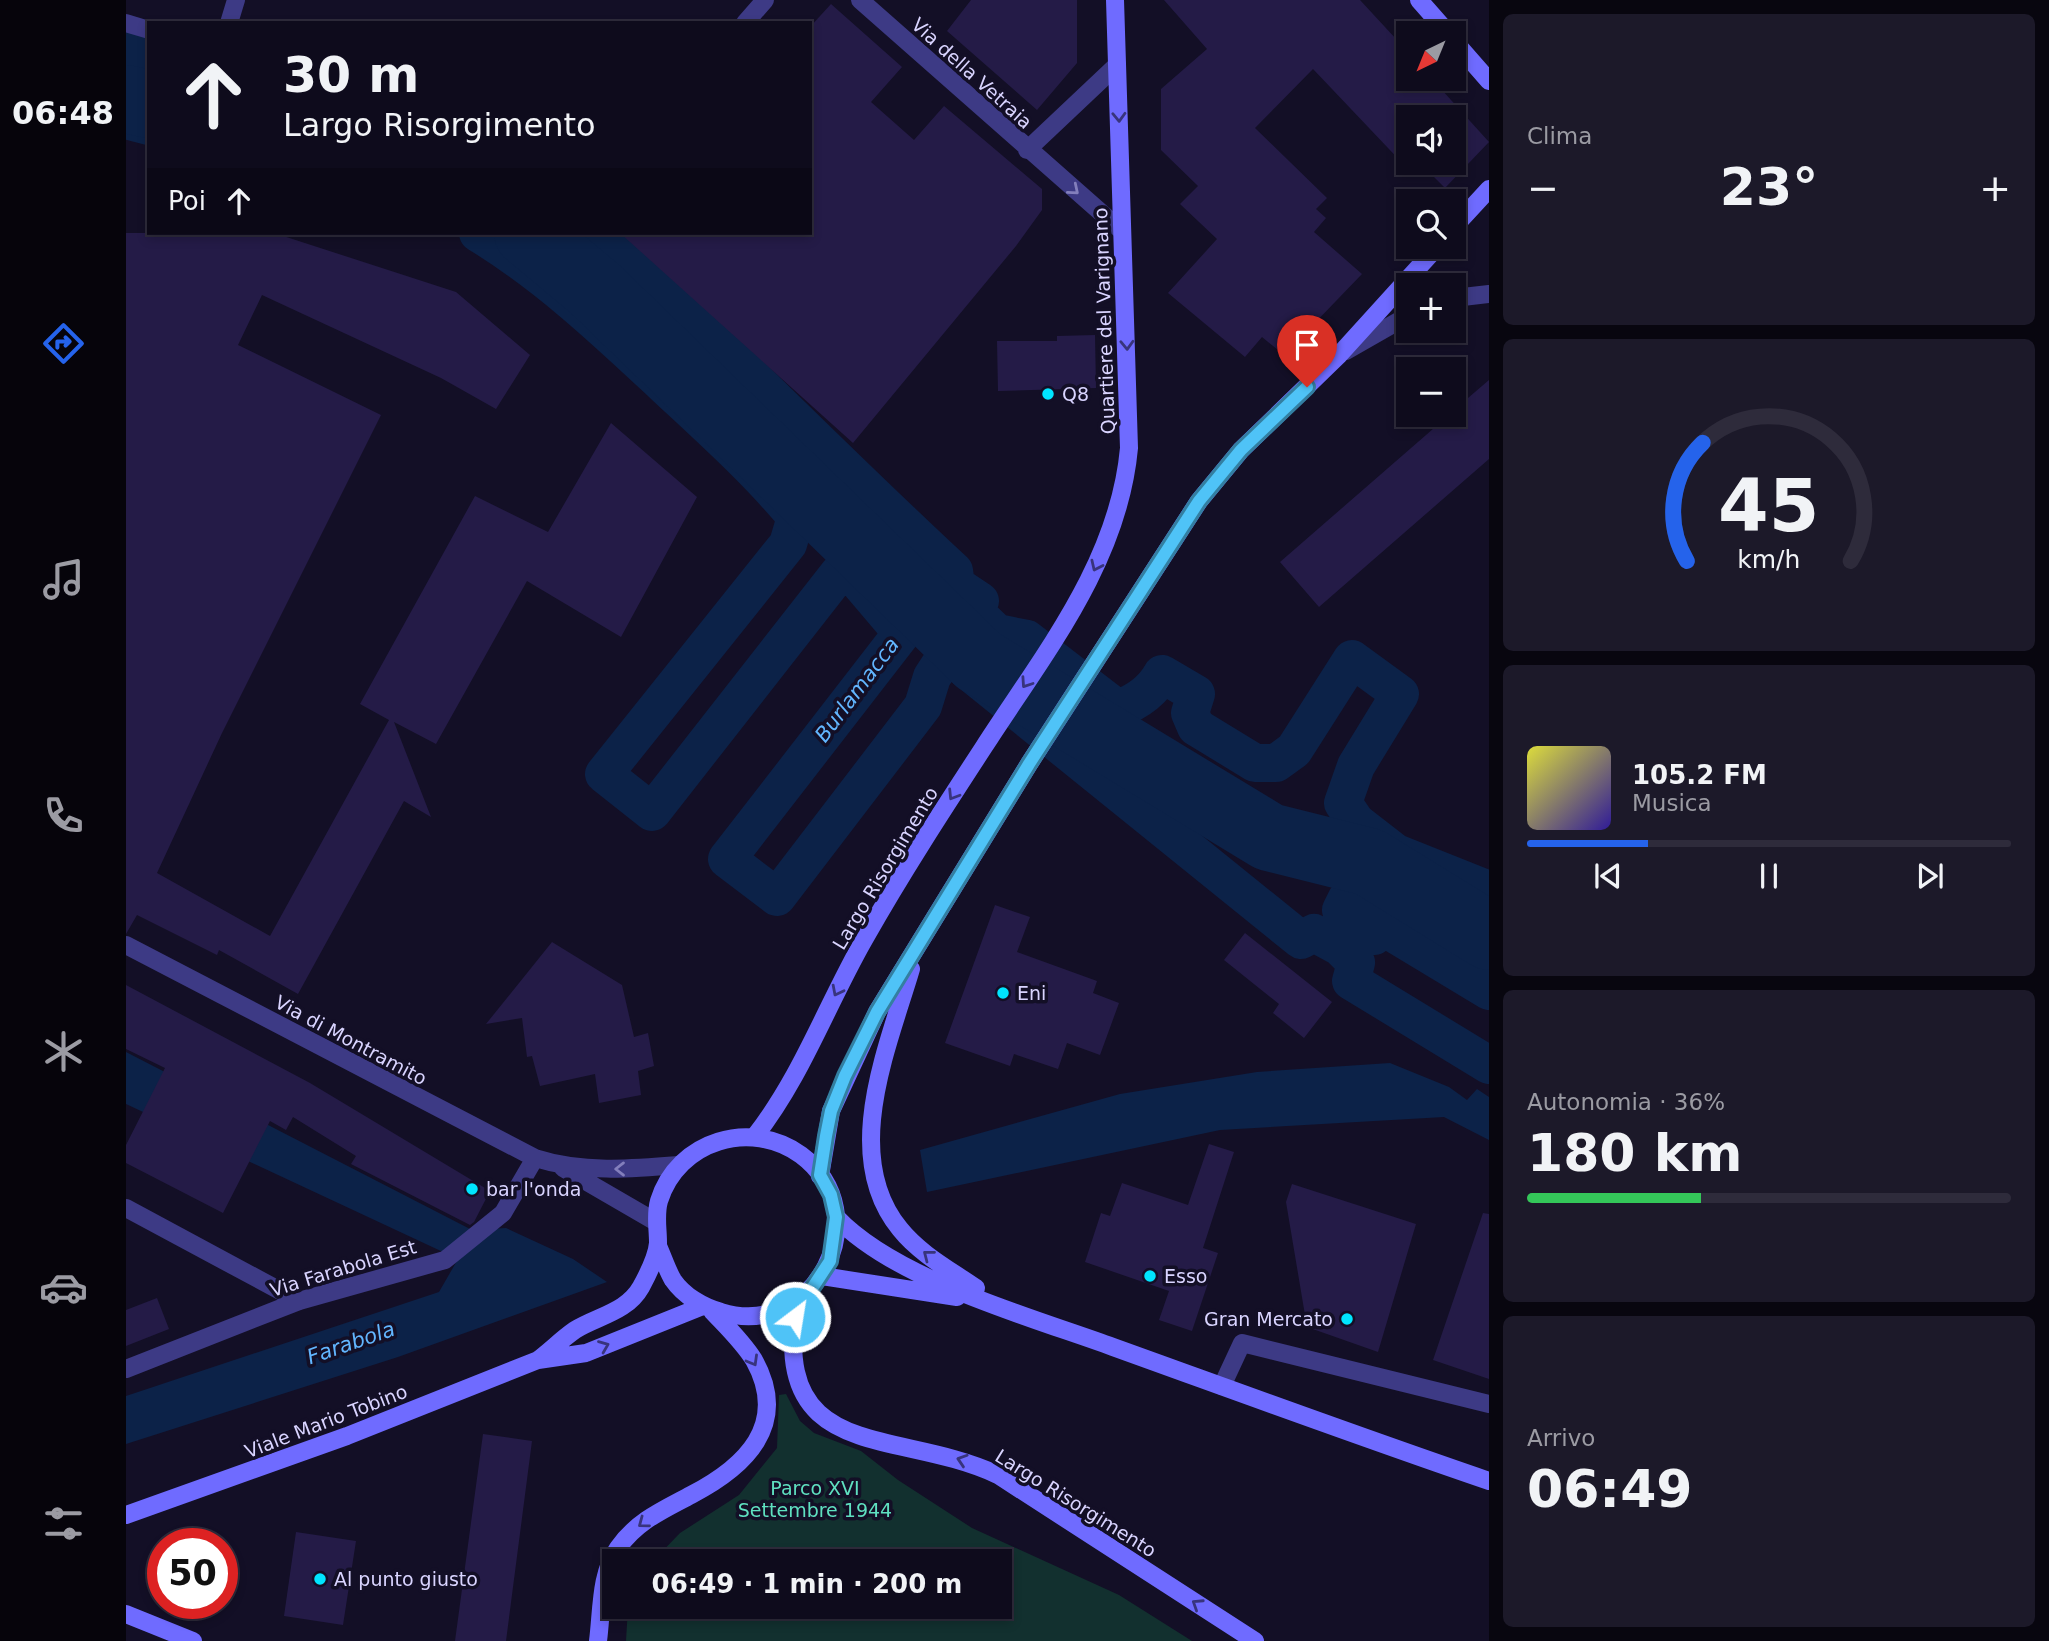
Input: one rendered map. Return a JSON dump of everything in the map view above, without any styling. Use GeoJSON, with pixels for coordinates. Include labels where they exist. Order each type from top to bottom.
{"type":"FeatureCollection","features":[{"type":"Feature","properties":{"kind":"main road","name":"Quartiere del Varignano"},"geometry":{"type":"LineString","coordinates":[[1063,628],[1106,544],[1127,474],[1129,425],[1115,0]]}},
{"type":"Feature","properties":{"kind":"main road"},"geometry":{"type":"LineString","coordinates":[[1419,0],[1437,21]]}},
{"type":"Feature","properties":{"kind":"main road"},"geometry":{"type":"LineString","coordinates":[[1466,55],[1489,81]]}},
{"type":"Feature","properties":{"kind":"main road"},"geometry":{"type":"LineString","coordinates":[[1466,215],[1489,189]]}},
{"type":"Feature","properties":{"kind":"main road"},"geometry":{"type":"LineString","coordinates":[[820,1175],[831,1111],[877,1012],[1029,764],[1217,477],[1339,355],[1426,259]]}},
{"type":"Feature","properties":{"kind":"main road","name":"Largo Risorgimento"},"geometry":{"type":"LineString","coordinates":[[755,1136],[787,1091],[865,938],[990,738],[1063,628]]}},
{"type":"Feature","properties":{"kind":"main road"},"geometry":{"type":"LineString","coordinates":[[917,949],[875,1098],[871,1132],[874,1168],[880,1190],[899,1229],[928,1256],[1004,1307]]}},
{"type":"Feature","properties":{"kind":"main road"},"geometry":{"type":"LineString","coordinates":[[598,1641],[606,1573],[619,1546],[639,1524],[734,1468],[754,1448],[764,1427],[765,1394],[762,1376],[741,1342],[674,1280],[657,1246],[659,1202],[679,1165],[701,1148],[727,1138],[755,1136],[780,1143],[803,1156],[820,1175],[831,1195],[836,1217],[834,1248],[821,1276],[797,1301],[777,1311],[755,1316],[732,1316],[706,1307]]}},
{"type":"Feature","properties":{"kind":"main road"},"geometry":{"type":"LineString","coordinates":[[836,1217],[863,1243],[881,1255],[1004,1307],[1489,1482]]}},
{"type":"Feature","properties":{"kind":"main road","name":"Viale Mario Tobino"},"geometry":{"type":"LineString","coordinates":[[538,1360],[576,1330],[624,1307],[640,1289],[657,1246]]}},
{"type":"Feature","properties":{"kind":"main road"},"geometry":{"type":"LineString","coordinates":[[821,1276],[941,1293],[1004,1307]]}},
{"type":"Feature","properties":{"kind":"main road","name":"Largo Risorgimento"},"geometry":{"type":"LineString","coordinates":[[797,1301],[792,1333],[793,1357],[802,1390],[817,1413],[858,1435],[951,1456],[998,1475],[1255,1641]]}},
{"type":"Feature","properties":{"kind":"main road","name":"Viale Mario Tobino"},"geometry":{"type":"LineString","coordinates":[[126,1514],[347,1436],[538,1360],[586,1353],[706,1307]]}},
{"type":"Feature","properties":{"kind":"main road"},"geometry":{"type":"LineString","coordinates":[[126,1614],[193,1641]]}},
{"type":"Feature","properties":{"kind":"street"},"geometry":{"type":"LineString","coordinates":[[230,21],[236,0]]}},
{"type":"Feature","properties":{"kind":"street"},"geometry":{"type":"LineString","coordinates":[[747,21],[765,0]]}},
{"type":"Feature","properties":{"kind":"street","name":"Via della Vetraia"},"geometry":{"type":"LineString","coordinates":[[860,0],[1027,150],[1117,65]]}},
{"type":"Feature","properties":{"kind":"street"},"geometry":{"type":"LineString","coordinates":[[126,23],[147,29]]}},
{"type":"Feature","properties":{"kind":"street"},"geometry":{"type":"LineString","coordinates":[[1027,150],[1122,231]]}},
{"type":"Feature","properties":{"kind":"street"},"geometry":{"type":"LineString","coordinates":[[1466,296],[1489,293]]}},
{"type":"Feature","properties":{"kind":"street"},"geometry":{"type":"LineString","coordinates":[[1339,355],[1396,322]]}},
{"type":"Feature","properties":{"kind":"street","name":"Via di Montramito"},"geometry":{"type":"LineString","coordinates":[[126,945],[535,1158],[560,1166],[623,1170],[679,1165]]}},
{"type":"Feature","properties":{"kind":"street","name":"Via Farabola Est"},"geometry":{"type":"LineString","coordinates":[[126,1369],[299,1301],[445,1260],[503,1213],[535,1158]]}},
{"type":"Feature","properties":{"kind":"street","name":"Via di Montramito"},"geometry":{"type":"LineString","coordinates":[[560,1166],[608,1197],[656,1222]]}},
{"type":"Feature","properties":{"kind":"street"},"geometry":{"type":"LineString","coordinates":[[126,1208],[299,1301]]}},
{"type":"Feature","properties":{"kind":"street"},"geometry":{"type":"LineString","coordinates":[[1222,1386],[1242,1343],[1489,1404]]}},
{"type":"Feature","properties":{"kind":"green space","name":"Parco XVI Settembre 1944"},"geometry":{"type":"Polygon","coordinates":[[[786,1394],[800,1421],[814,1433],[861,1451],[898,1480],[972,1528],[1119,1595],[1192,1641],[626,1641],[627,1619],[1012,1619],[1012,1549],[665,1549],[680,1533],[739,1495],[777,1448],[779,1395],[786,1394]]]}},
{"type":"Feature","properties":{"kind":"water","name":"Farabola"},"geometry":{"type":"Polygon","coordinates":[[[126,1052],[472,1230],[506,1228],[573,1259],[607,1282],[398,1357],[126,1444],[126,1396],[439,1292],[458,1259],[126,1104],[126,1052]]]}},
{"type":"Feature","properties":{"kind":"water"},"geometry":{"type":"Polygon","coordinates":[[[1390,1063],[1449,1087],[1467,1100],[1477,1089],[1489,1097],[1489,1140],[1444,1117],[1220,1130],[927,1192],[920,1150],[1120,1094],[1257,1072],[1390,1063]]]}},
{"type":"Feature","properties":{"kind":"building"},"geometry":{"type":"Polygon","coordinates":[[[971,0],[1077,0],[1077,63],[1037,110],[947,31],[971,0]]]}},
{"type":"Feature","properties":{"kind":"building"},"geometry":{"type":"Polygon","coordinates":[[[1164,0],[1360,0],[1396,39],[1396,91],[1443,91],[1456,105],[1396,105],[1396,156],[1313,69],[1255,128],[1327,198],[1316,209],[1326,218],[1314,232],[1362,274],[1284,355],[1262,337],[1245,357],[1168,293],[1217,239],[1180,204],[1198,186],[1161,150],[1161,89],[1207,49],[1164,0]]]}},
{"type":"Feature","properties":{"kind":"building"},"geometry":{"type":"Polygon","coordinates":[[[831,4],[902,67],[871,102],[914,140],[944,106],[1042,189],[1042,210],[1016,246],[853,443],[622,235],[812,235],[812,25],[831,4]]]}},
{"type":"Feature","properties":{"kind":"building"},"geometry":{"type":"Polygon","coordinates":[[[1466,117],[1489,142],[1466,166],[1466,117]]]}},
{"type":"Feature","properties":{"kind":"building"},"geometry":{"type":"Polygon","coordinates":[[[1432,175],[1457,175],[1445,188],[1432,175]]]}},
{"type":"Feature","properties":{"kind":"building"},"geometry":{"type":"Polygon","coordinates":[[[126,233],[280,235],[456,292],[530,355],[496,409],[441,378],[262,295],[238,345],[381,415],[222,733],[157,873],[270,936],[389,720],[360,704],[475,496],[548,532],[611,423],[697,497],[621,637],[527,581],[436,744],[394,722],[431,817],[404,801],[298,994],[219,950],[217,955],[137,915],[126,934],[126,233]]]}},
{"type":"Feature","properties":{"kind":"building"},"geometry":{"type":"Polygon","coordinates":[[[1095,335],[1096,388],[998,391],[997,341],[1057,341],[1057,336],[1095,335]]]}},
{"type":"Feature","properties":{"kind":"building"},"geometry":{"type":"Polygon","coordinates":[[[1489,380],[1489,459],[1319,607],[1280,562],[1435,427],[1466,427],[1466,400],[1489,380]]]}},
{"type":"Feature","properties":{"kind":"building"},"geometry":{"type":"Polygon","coordinates":[[[995,905],[1030,917],[1017,952],[1097,981],[1093,993],[1119,1003],[1100,1055],[1067,1043],[1058,1069],[1014,1054],[1010,1066],[945,1043],[995,905]]]}},
{"type":"Feature","properties":{"kind":"building"},"geometry":{"type":"Polygon","coordinates":[[[1245,933],[1332,1002],[1304,1038],[1273,1013],[1279,1004],[1224,960],[1245,933]]]}},
{"type":"Feature","properties":{"kind":"building"},"geometry":{"type":"Polygon","coordinates":[[[552,942],[622,985],[634,1037],[648,1033],[654,1066],[638,1071],[641,1095],[599,1103],[595,1074],[540,1086],[532,1056],[527,1057],[522,1018],[486,1024],[552,942]]]}},
{"type":"Feature","properties":{"kind":"building"},"geometry":{"type":"Polygon","coordinates":[[[126,985],[310,1083],[490,1191],[474,1222],[470,1225],[351,1164],[356,1156],[293,1117],[286,1130],[270,1121],[223,1213],[126,1163],[126,1145],[165,1068],[126,1049],[126,985]]]}},
{"type":"Feature","properties":{"kind":"building"},"geometry":{"type":"Polygon","coordinates":[[[1209,1144],[1234,1152],[1203,1248],[1218,1253],[1192,1331],[1159,1320],[1169,1291],[1085,1262],[1101,1213],[1110,1216],[1122,1183],[1188,1205],[1209,1144]]]}},
{"type":"Feature","properties":{"kind":"building"},"geometry":{"type":"Polygon","coordinates":[[[1292,1184],[1416,1224],[1378,1352],[1307,1327],[1286,1202],[1292,1184]]]}},
{"type":"Feature","properties":{"kind":"building"},"geometry":{"type":"Polygon","coordinates":[[[1483,1213],[1489,1214],[1489,1379],[1433,1360],[1483,1213]]]}},
{"type":"Feature","properties":{"kind":"building"},"geometry":{"type":"Polygon","coordinates":[[[157,1298],[169,1329],[126,1346],[126,1310],[157,1298]]]}},
{"type":"Feature","properties":{"kind":"building"},"geometry":{"type":"Polygon","coordinates":[[[483,1434],[532,1441],[506,1641],[455,1641],[483,1434]]]}},
{"type":"Feature","properties":{"kind":"building","name":"Al punto giusto"},"geometry":{"type":"Polygon","coordinates":[[[296,1532],[356,1541],[343,1625],[284,1616],[296,1532]]]}},
{"type":"Feature","properties":{"kind":"waterway","name":"Burlamacca"},"geometry":{"type":"LineString","coordinates":[[126,48],[147,52]]}},
{"type":"Feature","properties":{"kind":"waterway","name":"Burlamacca"},"geometry":{"type":"LineString","coordinates":[[126,99],[147,104]]}},
{"type":"Feature","properties":{"kind":"waterway","name":"Burlamacca"},"geometry":{"type":"LineString","coordinates":[[126,120],[147,125]]}},
{"type":"Feature","properties":{"kind":"waterway","name":"Burlamacca"},"geometry":{"type":"LineString","coordinates":[[481,235],[552,285],[642,364],[732,449],[796,517],[788,544],[604,774],[652,812],[839,573],[857,580],[902,633],[727,859],[777,897],[923,706],[932,677],[947,654],[1301,940],[1314,933],[1340,947],[1356,963],[1351,981],[1489,1065]]}},
{"type":"Feature","properties":{"kind":"waterway","name":"Burlamacca"},"geometry":{"type":"LineString","coordinates":[[530,235],[595,289],[979,661],[1269,837],[1369,862],[1489,936]]}},
{"type":"Feature","properties":{"kind":"waterway","name":"Burlamacca"},"geometry":{"type":"LineString","coordinates":[[603,235],[954,571],[956,585],[980,601],[975,612],[997,633],[1027,639],[1118,709],[1143,696],[1162,674],[1196,694],[1190,713],[1196,727],[1255,763],[1276,763],[1294,750],[1352,659],[1400,694],[1356,766],[1343,803],[1356,822],[1396,853],[1489,890]]}},
{"type":"Feature","properties":{"kind":"waterway","name":"Burlamacca"},"geometry":{"type":"LineString","coordinates":[[1489,959],[1411,908],[1376,894],[1359,890],[1347,898],[1341,910],[1374,936],[1383,927],[1489,991]]}},
{"type":"Feature","properties":{"kind":"place","name":"Q8"},"geometry":{"type":"Point","coordinates":[1048,394]}},
{"type":"Feature","properties":{"kind":"place","name":"Eni"},"geometry":{"type":"Point","coordinates":[1003,993]}},
{"type":"Feature","properties":{"kind":"place","name":"bar l'onda"},"geometry":{"type":"Point","coordinates":[472,1189]}},
{"type":"Feature","properties":{"kind":"place","name":"Esso"},"geometry":{"type":"Point","coordinates":[1150,1276]}},
{"type":"Feature","properties":{"kind":"place","name":"Gran Mercato"},"geometry":{"type":"Point","coordinates":[1347,1319]}},
{"type":"Feature","properties":{"kind":"place","name":"Al punto giusto"},"geometry":{"type":"Point","coordinates":[320,1579]}},
{"type":"Feature","properties":{"kind":"route"},"geometry":{"type":"LineString","coordinates":[[795,1317],[797,1301],[811,1290],[821,1276],[834,1248],[836,1217],[831,1195],[820,1175],[826,1136],[831,1111],[845,1076],[877,1012],[1029,764],[1199,501],[1241,450],[1307,387]]}}]}
